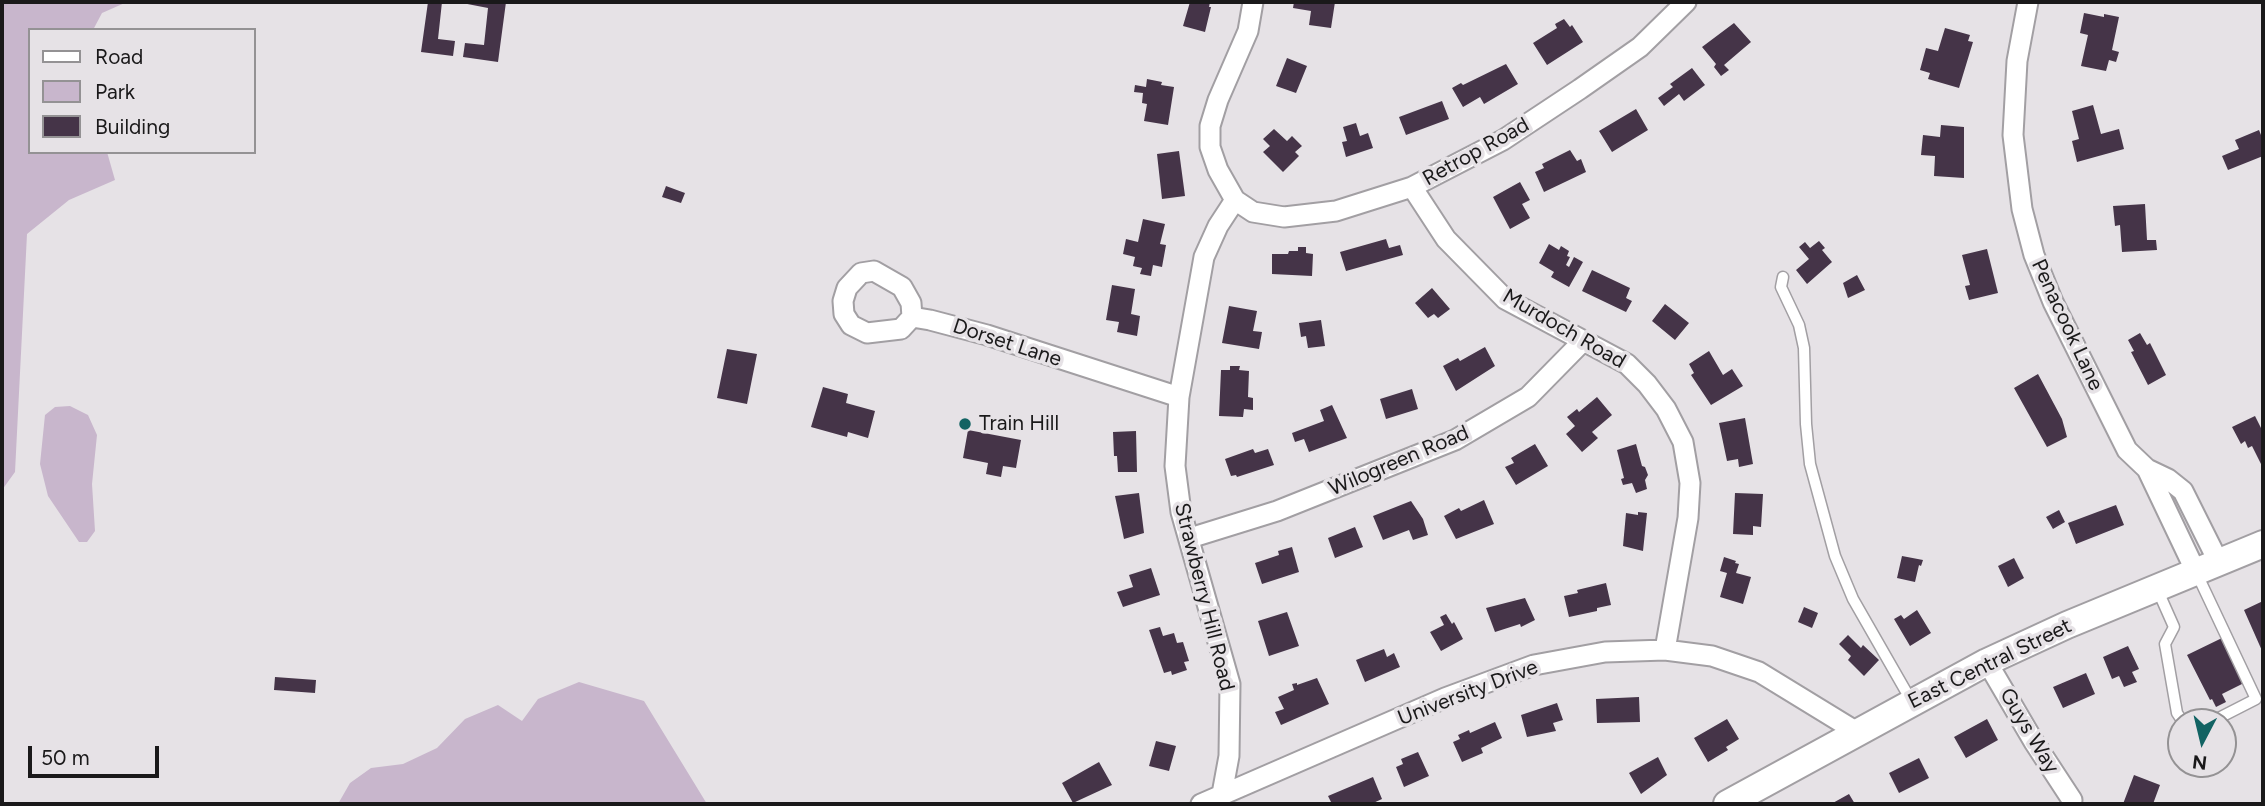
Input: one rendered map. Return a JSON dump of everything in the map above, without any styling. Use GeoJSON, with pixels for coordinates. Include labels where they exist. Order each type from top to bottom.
{"type":"FeatureCollection","features":[{"type":"Feature","properties":{"kind":"main road","name":"East Central Street"},"geometry":{"type":"LineString","coordinates":[[1727,804],[1987,662],[2157,588],[2260,548]]}},
{"type":"Feature","properties":{"kind":"street"},"geometry":{"type":"LineString","coordinates":[[1235,200],[1218,170],[1210,147],[1210,126],[1248,31],[1253,2]]}},
{"type":"Feature","properties":{"kind":"street","name":"Retrop Road"},"geometry":{"type":"LineString","coordinates":[[1235,200],[1253,212],[1284,217],[1336,211],[1412,187],[1503,140],[1580,89],[1640,47],[1686,2]]}},
{"type":"Feature","properties":{"kind":"street","name":"Penacook Lane"},"geometry":{"type":"LineString","coordinates":[[2028,2],[2020,36],[2013,110],[2018,184],[2028,233],[2043,279],[2127,450],[2147,470],[2176,483],[2183,491],[2208,567]]}},
{"type":"Feature","properties":{"kind":"street","name":"Murdoch Road"},"geometry":{"type":"LineString","coordinates":[[1412,187],[1446,239],[1506,299],[1627,364],[1666,409],[1683,442],[1690,483],[1688,518],[1665,650]]}},
{"type":"Feature","properties":{"kind":"street","name":"Strawberry Hill Road"},"geometry":{"type":"LineString","coordinates":[[1222,794],[1229,755],[1230,684],[1181,512],[1175,466],[1179,397],[1204,257],[1218,226],[1235,200]]}},
{"type":"Feature","properties":{"kind":"street"},"geometry":{"type":"LineString","coordinates":[[874,271],[902,287],[911,303],[912,317],[901,329],[867,333],[851,325],[844,314],[843,301],[847,288],[862,273],[874,271]]}},
{"type":"Feature","properties":{"kind":"street","name":"Dorset Lane"},"geometry":{"type":"LineString","coordinates":[[912,317],[987,335],[1179,397]]}},
{"type":"Feature","properties":{"kind":"street","name":"Wilogreen Road"},"geometry":{"type":"LineString","coordinates":[[1190,538],[1277,511],[1455,440],[1528,397],[1583,341]]}},
{"type":"Feature","properties":{"kind":"street","name":"University Drive"},"geometry":{"type":"LineString","coordinates":[[1201,804],[1445,698],[1534,665],[1605,652],[1665,650],[1713,656],[1759,672],[1857,732]]}},
{"type":"Feature","properties":{"kind":"street","name":"Guys Way"},"geometry":{"type":"LineString","coordinates":[[1987,662],[2072,800]]}},
{"type":"Feature","properties":{"kind":"lane"},"geometry":{"type":"LineString","coordinates":[[1783,277],[1781,287],[1799,325],[1804,348],[1810,464],[1835,556],[1853,599],[1912,702]]}},
{"type":"Feature","properties":{"kind":"lane"},"geometry":{"type":"LineString","coordinates":[[2208,567],[2256,699],[2237,709]]}},
{"type":"Feature","properties":{"kind":"lane"},"geometry":{"type":"LineString","coordinates":[[2157,588],[2174,627],[2165,644],[2176,708]]}},
{"type":"Feature","properties":{"kind":"green space"},"geometry":{"type":"Polygon","coordinates":[[[2,2],[127,2],[102,13],[94,28],[28,28],[28,154],[108,154],[115,180],[69,200],[27,234],[15,472],[2,490],[2,2]]]}},
{"type":"Feature","properties":{"kind":"green space"},"geometry":{"type":"Polygon","coordinates":[[[70,406],[88,415],[97,435],[92,484],[95,531],[87,542],[79,542],[48,496],[40,464],[45,415],[55,407],[70,406]]]}},
{"type":"Feature","properties":{"kind":"green space"},"geometry":{"type":"Polygon","coordinates":[[[579,682],[644,701],[707,804],[338,804],[350,783],[371,768],[403,764],[437,748],[465,719],[498,705],[522,721],[538,699],[579,682]]]}},
{"type":"Feature","properties":{"kind":"building"},"geometry":{"type":"Polygon","coordinates":[[[428,2],[442,2],[438,39],[455,41],[453,56],[421,52],[428,2]]]}},
{"type":"Feature","properties":{"kind":"building"},"geometry":{"type":"Polygon","coordinates":[[[457,2],[506,2],[498,62],[463,57],[465,43],[484,45],[488,8],[457,2]]]}},
{"type":"Feature","properties":{"kind":"building"},"geometry":{"type":"Polygon","coordinates":[[[1190,2],[1210,2],[1205,32],[1183,26],[1190,2]]]}},
{"type":"Feature","properties":{"kind":"building"},"geometry":{"type":"Polygon","coordinates":[[[1294,2],[1335,2],[1331,28],[1309,25],[1311,11],[1293,8],[1294,2]]]}},
{"type":"Feature","properties":{"kind":"building"},"geometry":{"type":"Polygon","coordinates":[[[2084,13],[2119,17],[2112,50],[2119,52],[2116,62],[2109,60],[2106,71],[2081,66],[2088,35],[2080,33],[2084,13]]]}},
{"type":"Feature","properties":{"kind":"building"},"geometry":{"type":"Polygon","coordinates":[[[1564,19],[1570,27],[1572,25],[1583,42],[1547,65],[1533,43],[1557,28],[1555,24],[1564,19]]]}},
{"type":"Feature","properties":{"kind":"building"},"geometry":{"type":"Polygon","coordinates":[[[1734,23],[1751,42],[1724,65],[1729,70],[1721,76],[1714,67],[1716,64],[1702,47],[1734,23]]]}},
{"type":"Feature","properties":{"kind":"building"},"geometry":{"type":"Polygon","coordinates":[[[1945,28],[1970,35],[1968,41],[1973,42],[1959,88],[1928,79],[1930,73],[1920,70],[1926,48],[1938,51],[1945,28]]]}},
{"type":"Feature","properties":{"kind":"building"},"geometry":{"type":"Polygon","coordinates":[[[1287,58],[1307,66],[1296,93],[1276,86],[1287,58]]]}},
{"type":"Feature","properties":{"kind":"building"},"geometry":{"type":"Polygon","coordinates":[[[1506,64],[1518,84],[1484,104],[1480,97],[1463,107],[1452,88],[1506,64]]]}},
{"type":"Feature","properties":{"kind":"building"},"geometry":{"type":"Polygon","coordinates":[[[1692,68],[1705,85],[1684,101],[1679,94],[1664,106],[1658,98],[1673,87],[1670,84],[1692,68]]]}},
{"type":"Feature","properties":{"kind":"building"},"geometry":{"type":"Polygon","coordinates":[[[1147,79],[1174,87],[1168,125],[1144,121],[1147,104],[1142,103],[1143,93],[1134,92],[1135,85],[1146,87],[1147,79]]]}},
{"type":"Feature","properties":{"kind":"building"},"geometry":{"type":"Polygon","coordinates":[[[1442,101],[1449,119],[1406,135],[1399,117],[1442,101]]]}},
{"type":"Feature","properties":{"kind":"building"},"geometry":{"type":"Polygon","coordinates":[[[2093,105],[2101,134],[2119,129],[2124,149],[2077,162],[2072,141],[2079,139],[2072,111],[2093,105]]]}},
{"type":"Feature","properties":{"kind":"building"},"geometry":{"type":"Polygon","coordinates":[[[1636,109],[1648,130],[1612,152],[1599,131],[1636,109]]]}},
{"type":"Feature","properties":{"kind":"building"},"geometry":{"type":"Polygon","coordinates":[[[1356,123],[1360,136],[1368,133],[1373,148],[1346,157],[1342,142],[1347,141],[1343,127],[1356,123]]]}},
{"type":"Feature","properties":{"kind":"building"},"geometry":{"type":"Polygon","coordinates":[[[1941,125],[1964,127],[1964,178],[1934,176],[1935,156],[1921,155],[1923,135],[1940,137],[1941,125]]]}},
{"type":"Feature","properties":{"kind":"building"},"geometry":{"type":"Polygon","coordinates":[[[1274,129],[1287,141],[1292,136],[1302,146],[1295,152],[1299,156],[1283,172],[1263,152],[1270,146],[1263,139],[1274,129]]]}},
{"type":"Feature","properties":{"kind":"building"},"geometry":{"type":"Polygon","coordinates":[[[2259,130],[2263,140],[2263,156],[2228,170],[2222,156],[2239,149],[2235,140],[2259,130]]]}},
{"type":"Feature","properties":{"kind":"building"},"geometry":{"type":"Polygon","coordinates":[[[1570,150],[1577,161],[1581,159],[1586,172],[1544,192],[1535,172],[1544,168],[1542,164],[1570,150]]]}},
{"type":"Feature","properties":{"kind":"building"},"geometry":{"type":"Polygon","coordinates":[[[1179,151],[1185,196],[1162,199],[1157,154],[1179,151]]]}},
{"type":"Feature","properties":{"kind":"building"},"geometry":{"type":"Polygon","coordinates":[[[1520,182],[1530,200],[1522,204],[1530,218],[1510,229],[1493,197],[1520,182]]]}},
{"type":"Feature","properties":{"kind":"building"},"geometry":{"type":"Polygon","coordinates":[[[666,186],[685,193],[681,203],[662,197],[666,186]]]}},
{"type":"Feature","properties":{"kind":"building"},"geometry":{"type":"Polygon","coordinates":[[[2145,204],[2147,240],[2156,240],[2157,250],[2122,252],[2120,225],[2115,226],[2113,206],[2145,204]]]}},
{"type":"Feature","properties":{"kind":"building"},"geometry":{"type":"Polygon","coordinates":[[[1143,219],[1165,224],[1160,244],[1166,245],[1162,267],[1153,265],[1151,276],[1140,274],[1142,268],[1133,266],[1135,257],[1123,254],[1126,239],[1138,242],[1143,219]]]}},
{"type":"Feature","properties":{"kind":"building"},"geometry":{"type":"Polygon","coordinates":[[[1386,239],[1389,248],[1400,245],[1403,255],[1346,271],[1340,252],[1386,239]]]}},
{"type":"Feature","properties":{"kind":"building"},"geometry":{"type":"Polygon","coordinates":[[[1819,241],[1825,248],[1822,250],[1832,262],[1807,284],[1796,270],[1809,259],[1799,247],[1805,242],[1810,248],[1819,241]]]}},
{"type":"Feature","properties":{"kind":"building"},"geometry":{"type":"Polygon","coordinates":[[[1549,244],[1559,250],[1561,246],[1569,251],[1567,256],[1570,257],[1566,265],[1569,267],[1574,257],[1583,262],[1569,287],[1551,277],[1554,272],[1539,263],[1549,244]]]}},
{"type":"Feature","properties":{"kind":"building"},"geometry":{"type":"Polygon","coordinates":[[[1298,247],[1306,247],[1306,253],[1313,254],[1312,276],[1272,274],[1272,254],[1288,254],[1289,251],[1298,251],[1298,247]]]}},
{"type":"Feature","properties":{"kind":"building"},"geometry":{"type":"Polygon","coordinates":[[[1987,249],[1998,293],[1969,300],[1965,286],[1970,285],[1962,255],[1987,249]]]}},
{"type":"Feature","properties":{"kind":"building"},"geometry":{"type":"Polygon","coordinates":[[[1592,270],[1630,288],[1626,298],[1632,301],[1626,312],[1582,291],[1592,270]]]}},
{"type":"Feature","properties":{"kind":"building"},"geometry":{"type":"Polygon","coordinates":[[[1857,275],[1865,290],[1848,298],[1843,283],[1857,275]]]}},
{"type":"Feature","properties":{"kind":"building"},"geometry":{"type":"Polygon","coordinates":[[[1112,285],[1135,289],[1131,314],[1140,316],[1137,336],[1117,332],[1119,322],[1106,320],[1112,285]]]}},
{"type":"Feature","properties":{"kind":"building"},"geometry":{"type":"Polygon","coordinates":[[[1432,288],[1450,309],[1438,318],[1434,314],[1428,318],[1415,303],[1432,288]]]}},
{"type":"Feature","properties":{"kind":"building"},"geometry":{"type":"Polygon","coordinates":[[[1665,304],[1689,323],[1675,340],[1652,321],[1665,304]]]}},
{"type":"Feature","properties":{"kind":"building"},"geometry":{"type":"Polygon","coordinates":[[[1229,306],[1257,311],[1253,331],[1262,332],[1259,349],[1222,343],[1229,306]]]}},
{"type":"Feature","properties":{"kind":"building"},"geometry":{"type":"Polygon","coordinates":[[[1321,320],[1325,346],[1308,348],[1306,336],[1301,337],[1299,323],[1321,320]]]}},
{"type":"Feature","properties":{"kind":"building"},"geometry":{"type":"Polygon","coordinates":[[[2140,333],[2147,345],[2150,343],[2166,375],[2148,385],[2131,352],[2134,351],[2128,340],[2140,333]]]}},
{"type":"Feature","properties":{"kind":"building"},"geometry":{"type":"Polygon","coordinates":[[[1485,347],[1495,366],[1456,391],[1443,366],[1458,358],[1460,361],[1485,347]]]}},
{"type":"Feature","properties":{"kind":"building"},"geometry":{"type":"Polygon","coordinates":[[[727,349],[757,354],[747,404],[717,398],[727,349]]]}},
{"type":"Feature","properties":{"kind":"building"},"geometry":{"type":"Polygon","coordinates":[[[1709,351],[1723,375],[1732,369],[1743,386],[1711,405],[1691,375],[1694,373],[1689,364],[1709,351]]]}},
{"type":"Feature","properties":{"kind":"building"},"geometry":{"type":"Polygon","coordinates":[[[1230,366],[1240,366],[1239,370],[1249,371],[1248,397],[1253,398],[1253,410],[1244,409],[1243,417],[1219,416],[1221,370],[1230,370],[1230,366]]]}},
{"type":"Feature","properties":{"kind":"building"},"geometry":{"type":"Polygon","coordinates":[[[2038,374],[2062,419],[2067,437],[2047,447],[2014,388],[2038,374]]]}},
{"type":"Feature","properties":{"kind":"building"},"geometry":{"type":"Polygon","coordinates":[[[823,387],[848,394],[846,403],[875,411],[868,438],[848,432],[847,437],[811,427],[823,387]]]}},
{"type":"Feature","properties":{"kind":"building"},"geometry":{"type":"Polygon","coordinates":[[[1412,389],[1418,409],[1386,419],[1380,399],[1412,389]]]}},
{"type":"Feature","properties":{"kind":"building"},"geometry":{"type":"Polygon","coordinates":[[[1597,397],[1612,415],[1592,432],[1598,438],[1582,452],[1566,434],[1575,426],[1567,417],[1577,409],[1579,412],[1597,397]]]}},
{"type":"Feature","properties":{"kind":"building"},"geometry":{"type":"Polygon","coordinates":[[[1332,405],[1347,438],[1309,452],[1304,439],[1295,442],[1292,433],[1324,421],[1320,410],[1332,405]]]}},
{"type":"Feature","properties":{"kind":"building"},"geometry":{"type":"Polygon","coordinates":[[[2255,416],[2263,432],[2263,468],[2252,446],[2248,448],[2245,441],[2241,444],[2232,427],[2255,416]]]}},
{"type":"Feature","properties":{"kind":"building"},"geometry":{"type":"Polygon","coordinates":[[[1745,418],[1753,464],[1739,467],[1738,459],[1727,461],[1719,423],[1745,418]]]}},
{"type":"Feature","properties":{"kind":"building"},"geometry":{"type":"Polygon","coordinates":[[[968,430],[1021,440],[1016,468],[1003,466],[1001,477],[986,474],[988,463],[963,458],[968,430]]]}},
{"type":"Feature","properties":{"kind":"building"},"geometry":{"type":"Polygon","coordinates":[[[1136,431],[1137,472],[1118,472],[1113,432],[1136,431]]]}},
{"type":"Feature","properties":{"kind":"building"},"geometry":{"type":"Polygon","coordinates":[[[1535,444],[1548,466],[1516,485],[1505,467],[1514,463],[1511,458],[1535,444]]]}},
{"type":"Feature","properties":{"kind":"building"},"geometry":{"type":"Polygon","coordinates":[[[1636,444],[1642,466],[1648,475],[1645,480],[1647,489],[1636,493],[1632,483],[1623,485],[1621,479],[1624,478],[1617,450],[1636,444]]]}},
{"type":"Feature","properties":{"kind":"building"},"geometry":{"type":"Polygon","coordinates":[[[1253,449],[1255,453],[1268,449],[1274,465],[1237,477],[1231,476],[1225,459],[1253,449]]]}},
{"type":"Feature","properties":{"kind":"building"},"geometry":{"type":"Polygon","coordinates":[[[1139,493],[1144,533],[1124,539],[1115,496],[1139,493]]]}},
{"type":"Feature","properties":{"kind":"building"},"geometry":{"type":"Polygon","coordinates":[[[1735,493],[1763,494],[1761,527],[1753,526],[1753,535],[1733,534],[1735,493]]]}},
{"type":"Feature","properties":{"kind":"building"},"geometry":{"type":"Polygon","coordinates":[[[1484,500],[1494,524],[1456,539],[1444,516],[1484,500]]]}},
{"type":"Feature","properties":{"kind":"building"},"geometry":{"type":"Polygon","coordinates":[[[1411,501],[1423,519],[1428,535],[1413,540],[1409,530],[1383,540],[1373,516],[1411,501]]]}},
{"type":"Feature","properties":{"kind":"building"},"geometry":{"type":"Polygon","coordinates":[[[2116,505],[2124,525],[2076,544],[2068,523],[2116,505]]]}},
{"type":"Feature","properties":{"kind":"building"},"geometry":{"type":"Polygon","coordinates":[[[2059,510],[2065,522],[2053,529],[2046,517],[2059,510]]]}},
{"type":"Feature","properties":{"kind":"building"},"geometry":{"type":"Polygon","coordinates":[[[1638,512],[1647,513],[1643,551],[1623,546],[1626,513],[1638,515],[1638,512]]]}},
{"type":"Feature","properties":{"kind":"building"},"geometry":{"type":"Polygon","coordinates":[[[1355,527],[1363,547],[1335,558],[1328,538],[1355,527]]]}},
{"type":"Feature","properties":{"kind":"building"},"geometry":{"type":"Polygon","coordinates":[[[1292,547],[1299,572],[1262,584],[1255,563],[1279,555],[1278,551],[1292,547]]]}},
{"type":"Feature","properties":{"kind":"building"},"geometry":{"type":"Polygon","coordinates":[[[1902,556],[1923,560],[1915,582],[1897,578],[1902,556]]]}},
{"type":"Feature","properties":{"kind":"building"},"geometry":{"type":"Polygon","coordinates":[[[1724,557],[1739,564],[1736,573],[1751,577],[1743,604],[1720,597],[1727,573],[1720,571],[1724,557]]]}},
{"type":"Feature","properties":{"kind":"building"},"geometry":{"type":"Polygon","coordinates":[[[2014,558],[2024,578],[2008,587],[1998,566],[2014,558]]]}},
{"type":"Feature","properties":{"kind":"building"},"geometry":{"type":"Polygon","coordinates":[[[1151,568],[1160,595],[1123,607],[1117,592],[1133,587],[1129,575],[1151,568]]]}},
{"type":"Feature","properties":{"kind":"building"},"geometry":{"type":"Polygon","coordinates":[[[1606,583],[1611,605],[1569,617],[1564,596],[1606,583]]]}},
{"type":"Feature","properties":{"kind":"building"},"geometry":{"type":"Polygon","coordinates":[[[1525,598],[1535,620],[1521,627],[1520,624],[1495,632],[1486,608],[1525,598]]]}},
{"type":"Feature","properties":{"kind":"building"},"geometry":{"type":"Polygon","coordinates":[[[2263,601],[2263,653],[2244,610],[2263,601]]]}},
{"type":"Feature","properties":{"kind":"building"},"geometry":{"type":"Polygon","coordinates":[[[1804,607],[1818,613],[1812,628],[1798,622],[1804,607]]]}},
{"type":"Feature","properties":{"kind":"building"},"geometry":{"type":"Polygon","coordinates":[[[1917,610],[1931,633],[1910,646],[1894,619],[1901,615],[1904,619],[1917,610]]]}},
{"type":"Feature","properties":{"kind":"building"},"geometry":{"type":"Polygon","coordinates":[[[1287,612],[1299,646],[1269,656],[1258,621],[1287,612]]]}},
{"type":"Feature","properties":{"kind":"building"},"geometry":{"type":"Polygon","coordinates":[[[1446,614],[1452,624],[1454,622],[1463,639],[1441,651],[1430,632],[1444,625],[1440,617],[1446,614]]]}},
{"type":"Feature","properties":{"kind":"building"},"geometry":{"type":"Polygon","coordinates":[[[1160,627],[1163,636],[1174,633],[1177,643],[1183,642],[1189,661],[1184,662],[1187,670],[1172,675],[1171,671],[1164,673],[1149,630],[1160,627]]]}},
{"type":"Feature","properties":{"kind":"building"},"geometry":{"type":"Polygon","coordinates":[[[1848,635],[1879,660],[1864,676],[1848,660],[1851,656],[1839,644],[1848,635]]]}},
{"type":"Feature","properties":{"kind":"building"},"geometry":{"type":"Polygon","coordinates":[[[2222,638],[2244,683],[2222,694],[2226,702],[2216,707],[2187,655],[2222,638]]]}},
{"type":"Feature","properties":{"kind":"building"},"geometry":{"type":"Polygon","coordinates":[[[2128,646],[2139,669],[2132,672],[2137,682],[2124,687],[2119,676],[2112,679],[2103,657],[2128,646]]]}},
{"type":"Feature","properties":{"kind":"building"},"geometry":{"type":"Polygon","coordinates":[[[1384,649],[1387,657],[1394,653],[1400,667],[1365,682],[1356,660],[1384,649]]]}},
{"type":"Feature","properties":{"kind":"building"},"geometry":{"type":"Polygon","coordinates":[[[2086,673],[2095,694],[2063,708],[2053,687],[2086,673]]]}},
{"type":"Feature","properties":{"kind":"building"},"geometry":{"type":"Polygon","coordinates":[[[275,677],[316,680],[315,693],[274,690],[275,677]]]}},
{"type":"Feature","properties":{"kind":"building"},"geometry":{"type":"Polygon","coordinates":[[[1317,678],[1329,704],[1281,725],[1275,712],[1284,709],[1278,697],[1294,690],[1292,684],[1297,685],[1317,678]]]}},
{"type":"Feature","properties":{"kind":"building"},"geometry":{"type":"Polygon","coordinates":[[[1639,697],[1640,722],[1597,723],[1596,699],[1639,697]]]}},
{"type":"Feature","properties":{"kind":"building"},"geometry":{"type":"Polygon","coordinates":[[[1557,703],[1563,720],[1553,723],[1556,731],[1527,737],[1521,715],[1557,703]]]}},
{"type":"Feature","properties":{"kind":"building"},"geometry":{"type":"Polygon","coordinates":[[[1727,719],[1739,739],[1726,747],[1728,750],[1708,762],[1694,738],[1727,719]]]}},
{"type":"Feature","properties":{"kind":"building"},"geometry":{"type":"Polygon","coordinates":[[[1987,719],[1998,740],[1966,758],[1954,737],[1987,719]]]}},
{"type":"Feature","properties":{"kind":"building"},"geometry":{"type":"Polygon","coordinates":[[[1495,722],[1502,738],[1481,748],[1483,753],[1462,762],[1453,742],[1460,739],[1458,735],[1495,722]]]}},
{"type":"Feature","properties":{"kind":"building"},"geometry":{"type":"Polygon","coordinates":[[[1156,741],[1176,746],[1169,771],[1149,766],[1156,741]]]}},
{"type":"Feature","properties":{"kind":"building"},"geometry":{"type":"Polygon","coordinates":[[[1418,752],[1429,776],[1404,787],[1396,767],[1403,764],[1401,759],[1418,752]]]}},
{"type":"Feature","properties":{"kind":"building"},"geometry":{"type":"Polygon","coordinates":[[[1658,757],[1667,775],[1641,794],[1629,773],[1658,757]]]}},
{"type":"Feature","properties":{"kind":"building"},"geometry":{"type":"Polygon","coordinates":[[[1919,758],[1929,778],[1899,793],[1889,773],[1919,758]]]}},
{"type":"Feature","properties":{"kind":"building"},"geometry":{"type":"Polygon","coordinates":[[[1099,762],[1112,785],[1073,803],[1062,783],[1099,762]]]}},
{"type":"Feature","properties":{"kind":"building"},"geometry":{"type":"Polygon","coordinates":[[[2134,775],[2160,785],[2153,804],[2123,804],[2134,775]]]}},
{"type":"Feature","properties":{"kind":"building"},"geometry":{"type":"Polygon","coordinates":[[[1373,777],[1382,799],[1371,804],[1332,804],[1328,796],[1373,777]]]}},
{"type":"Feature","properties":{"kind":"building"},"geometry":{"type":"Polygon","coordinates":[[[1849,794],[1855,804],[1831,804],[1849,794]]]}},
{"type":"Feature","properties":{"kind":"place","name":"Train Hill"},"geometry":{"type":"Point","coordinates":[965,424]}}]}
